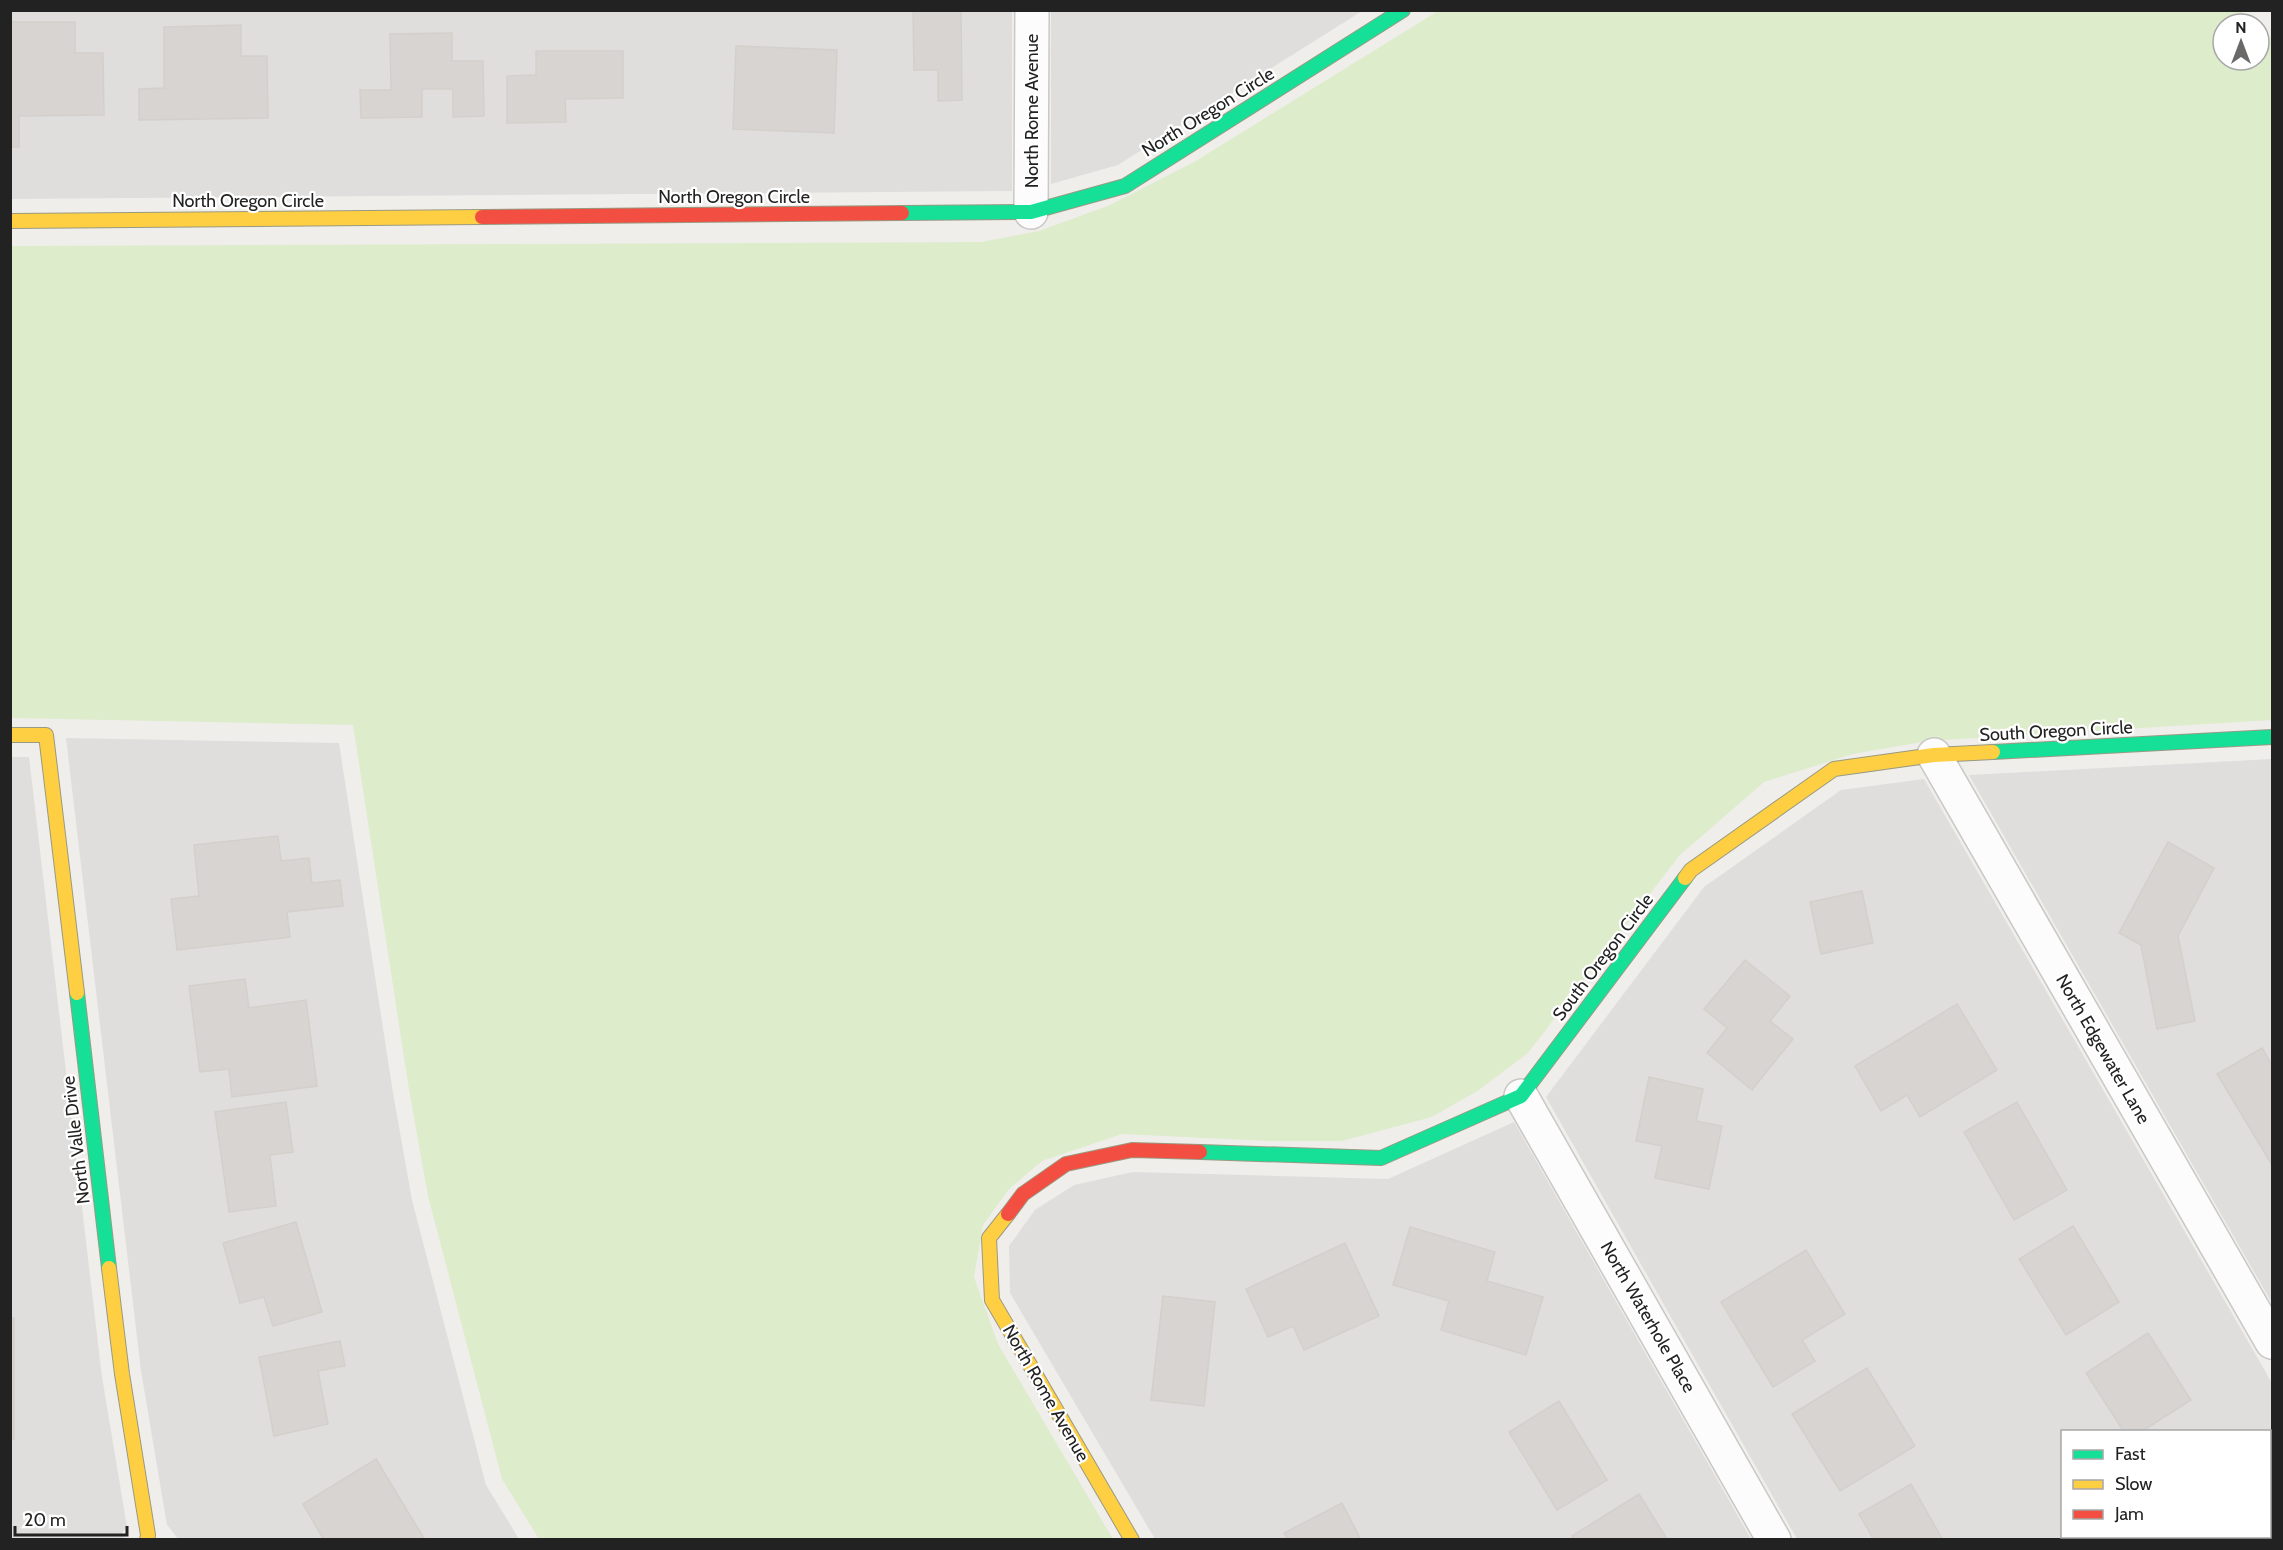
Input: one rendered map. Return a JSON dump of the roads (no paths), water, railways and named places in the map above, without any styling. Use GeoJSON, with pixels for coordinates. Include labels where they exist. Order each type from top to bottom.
{"type":"FeatureCollection","features":[{"type":"Feature","properties":{"kind":"street","name":"North Rome Avenue"},"geometry":{"type":"LineString","coordinates":[[1031,213],[1032,10]]}},
{"type":"Feature","properties":{"kind":"street","name":"North Oregon Circle"},"geometry":{"type":"LineString","coordinates":[[10,221],[1031,213],[1125,186],[1403,10]]}},
{"type":"Feature","properties":{"kind":"street","name":"North Valle Drive"},"geometry":{"type":"LineString","coordinates":[[10,735],[46,735],[120,1362],[149,1538]]}},
{"type":"Feature","properties":{"kind":"street","name":"South Oregon Circle"},"geometry":{"type":"LineString","coordinates":[[989,1239],[1023,1194],[1066,1164],[1132,1150],[1381,1158],[1521,1096],[1691,870],[1834,769],[1934,755],[2272,737]]}},
{"type":"Feature","properties":{"kind":"street","name":"North Edgewater Lane"},"geometry":{"type":"LineString","coordinates":[[1934,755],[2272,1342]]}},
{"type":"Feature","properties":{"kind":"street","name":"North Waterhole Place"},"geometry":{"type":"LineString","coordinates":[[1521,1096],[1774,1539]]}},
{"type":"Feature","properties":{"kind":"street","name":"North Rome Avenue"},"geometry":{"type":"LineString","coordinates":[[989,1239],[992,1300],[1132,1539]]}}]}
